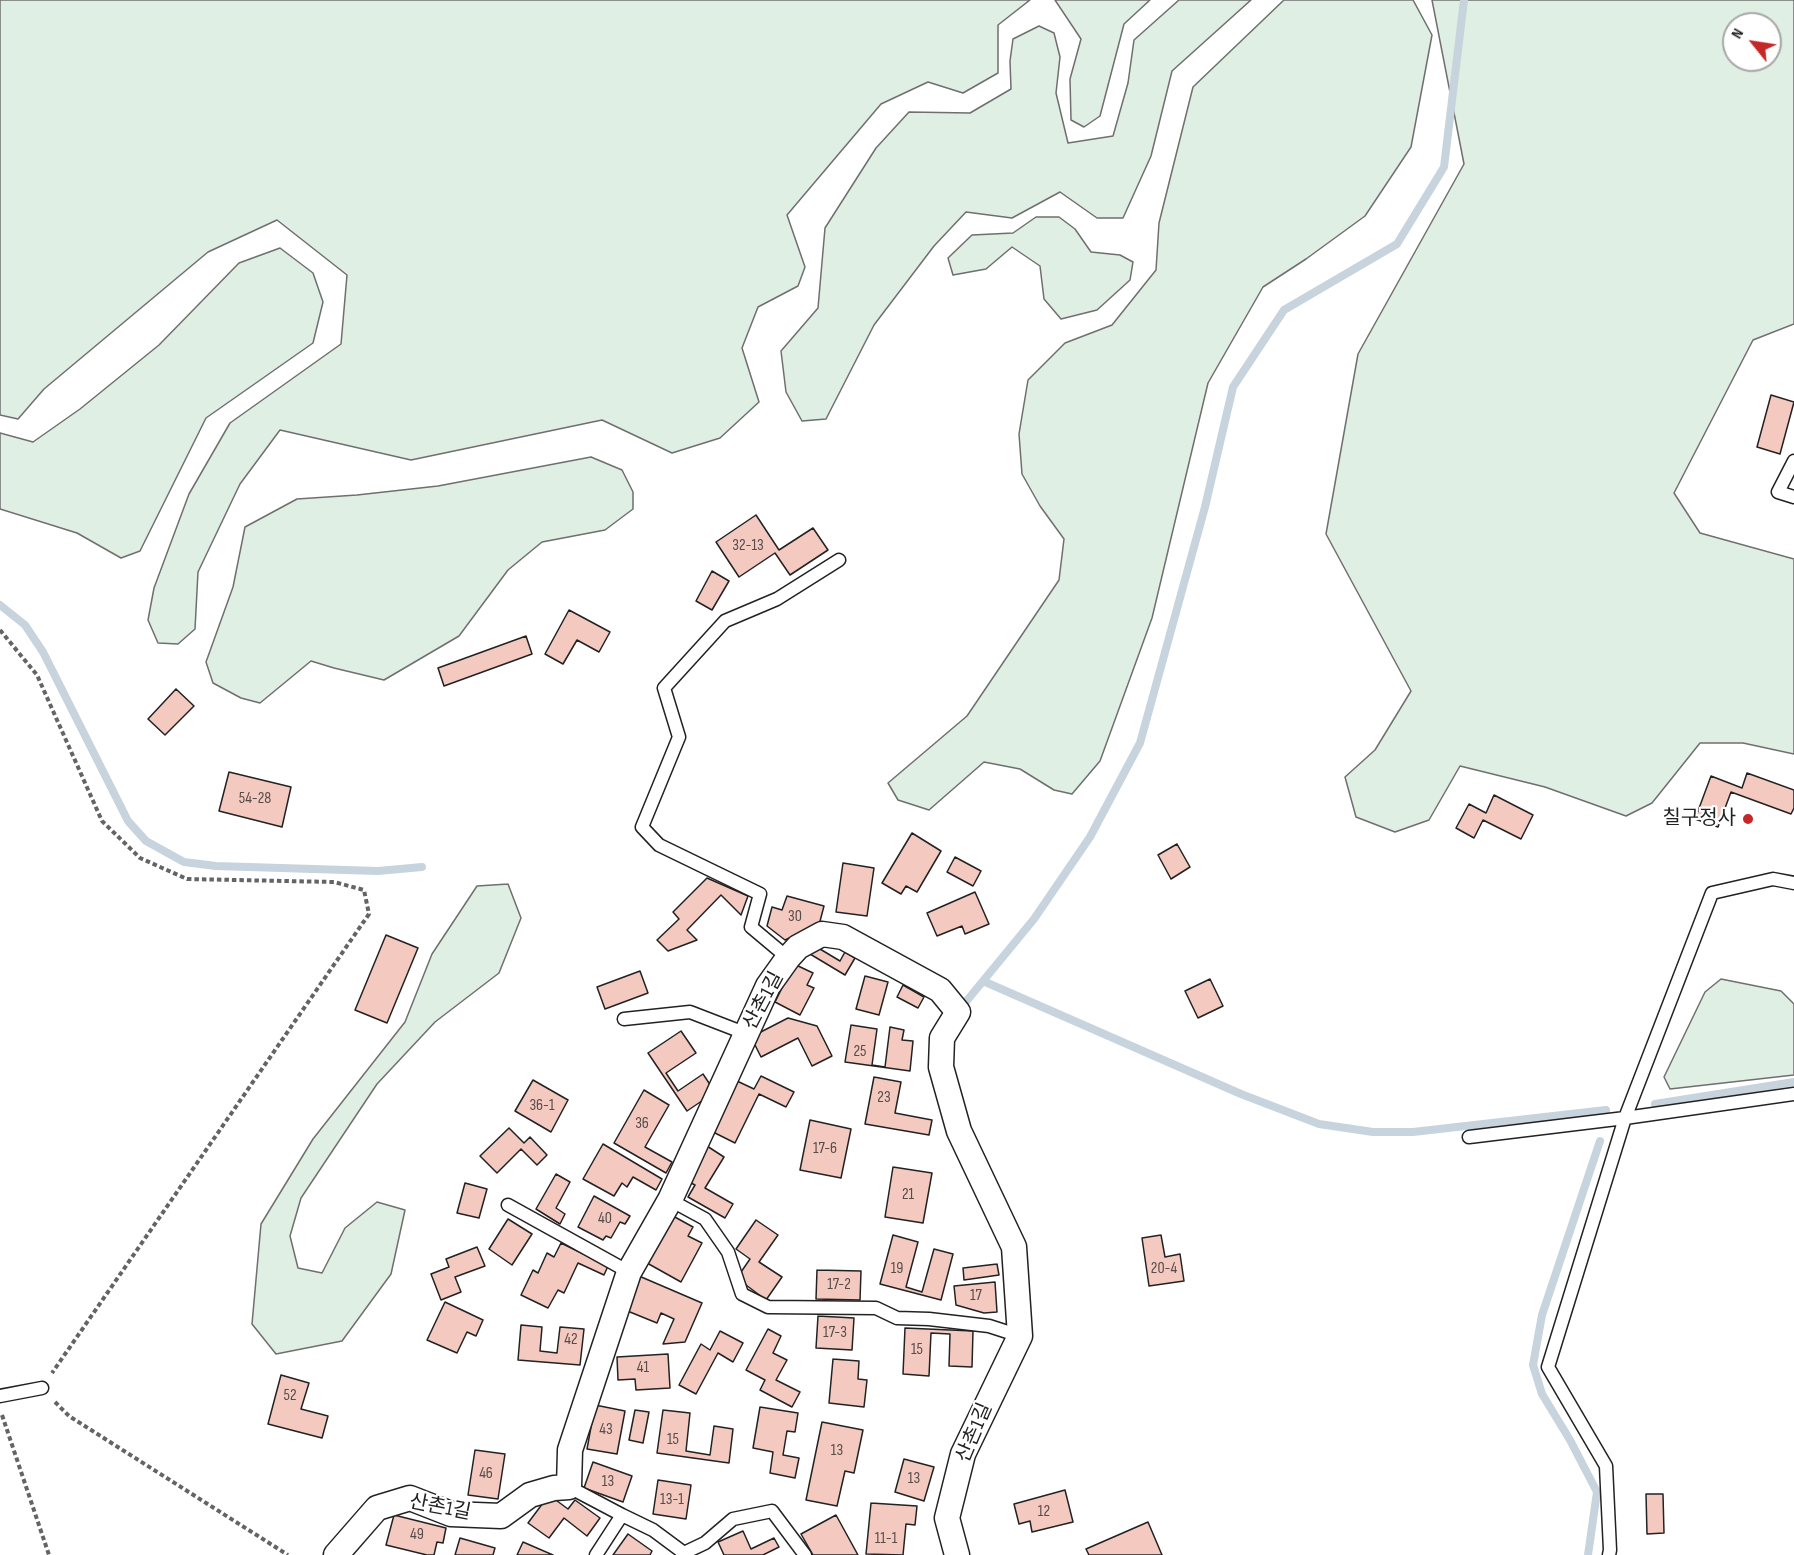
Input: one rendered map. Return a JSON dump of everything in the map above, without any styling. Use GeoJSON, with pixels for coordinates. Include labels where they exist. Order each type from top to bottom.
{"type":"FeatureCollection","features":[{"type":"Feature","properties":{"kind":"street","name":"산촌1길"},"geometry":{"type":"LineString","coordinates":[[336,1555],[377,1508],[410,1497],[451,1514],[501,1516],[530,1495],[554,1488],[569,1487],[570,1450],[629,1272],[670,1200],[768,986],[798,947],[822,934],[843,938],[940,990],[958,1012],[942,1038],[941,1067],[959,1131],[1014,1247],[1020,1336],[963,1454],[947,1518],[957,1555]]}},
{"type":"Feature","properties":{"kind":"lane"},"geometry":{"type":"LineString","coordinates":[[1794,461],[1778,492],[1794,497]]}},
{"type":"Feature","properties":{"kind":"lane"},"geometry":{"type":"LineString","coordinates":[[788,958],[752,927],[760,894],[659,845],[642,827],[679,737],[664,688],[725,621],[777,599],[839,560]]}},
{"type":"Feature","properties":{"kind":"lane"},"geometry":{"type":"LineString","coordinates":[[1609,1555],[1606,1466],[1548,1367],[1625,1118],[1712,893],[1773,879],[1794,883]]}},
{"type":"Feature","properties":{"kind":"lane"},"geometry":{"type":"LineString","coordinates":[[624,1019],[690,1012],[747,1034]]}},
{"type":"Feature","properties":{"kind":"lane"},"geometry":{"type":"LineString","coordinates":[[1469,1137],[1794,1094]]}},
{"type":"Feature","properties":{"kind":"lane"},"geometry":{"type":"LineString","coordinates":[[670,1200],[705,1219],[728,1252],[742,1294],[768,1307],[876,1308],[897,1318],[929,1319],[988,1326],[1020,1336]]}},
{"type":"Feature","properties":{"kind":"lane"},"geometry":{"type":"LineString","coordinates":[[508,1205],[629,1272]]}},
{"type":"Feature","properties":{"kind":"lane"},"geometry":{"type":"LineString","coordinates":[[0,1396],[42,1388]]}},
{"type":"Feature","properties":{"kind":"lane"},"geometry":{"type":"LineString","coordinates":[[569,1487],[653,1530],[684,1553],[705,1543],[733,1519],[772,1510],[805,1555]]}},
{"type":"Feature","properties":{"kind":"lane"},"geometry":{"type":"LineString","coordinates":[[596,1555],[622,1515]]}},
{"type":"Feature","properties":{"kind":"path"},"geometry":{"type":"LineString","coordinates":[[0,630],[38,675],[102,821],[140,858],[187,879],[334,882],[364,890],[369,914],[42,1388],[69,1416],[288,1555]]}},
{"type":"Feature","properties":{"kind":"path"},"geometry":{"type":"LineString","coordinates":[[0,1409],[49,1555]]}},
{"type":"Feature","properties":{"kind":"green space"},"geometry":{"type":"Polygon","coordinates":[[[0,0],[1030,0],[998,25],[998,73],[963,93],[928,82],[881,104],[787,215],[805,267],[798,286],[758,307],[742,348],[759,402],[720,438],[672,453],[602,420],[411,460],[280,430],[240,484],[198,572],[195,629],[178,644],[158,643],[148,620],[154,588],[189,494],[230,423],[341,344],[347,275],[277,220],[208,252],[44,389],[18,419],[0,415],[0,0]]]}},
{"type":"Feature","properties":{"kind":"green space"},"geometry":{"type":"Polygon","coordinates":[[[1055,0],[1150,0],[1124,24],[1100,116],[1084,127],[1071,120],[1070,79],[1081,39],[1055,0]]]}},
{"type":"Feature","properties":{"kind":"green space"},"geometry":{"type":"Polygon","coordinates":[[[1179,0],[1251,0],[1172,71],[1151,156],[1123,218],[1097,218],[1060,192],[1012,218],[966,212],[934,246],[874,325],[826,419],[802,421],[786,392],[781,351],[818,308],[825,228],[876,148],[909,112],[970,113],[1011,89],[1010,61],[1013,39],[1039,26],[1054,33],[1060,57],[1056,93],[1068,143],[1113,136],[1128,83],[1134,40],[1179,0]]]}},
{"type":"Feature","properties":{"kind":"green space"},"geometry":{"type":"Polygon","coordinates":[[[1284,0],[1413,0],[1432,35],[1411,147],[1365,216],[1263,287],[1208,383],[1152,618],[1100,761],[1072,794],[1054,790],[1020,769],[984,762],[929,810],[898,800],[888,783],[967,716],[1059,580],[1064,539],[1040,506],[1022,474],[1019,434],[1028,380],[1065,343],[1112,325],[1156,270],[1159,223],[1193,87],[1284,0]]]}},
{"type":"Feature","properties":{"kind":"green space"},"geometry":{"type":"Polygon","coordinates":[[[1432,0],[1794,0],[1794,324],[1753,340],[1674,493],[1700,533],[1794,559],[1794,754],[1743,743],[1700,743],[1652,803],[1626,816],[1545,787],[1460,766],[1429,820],[1395,832],[1356,817],[1345,777],[1375,750],[1411,691],[1326,534],[1358,354],[1464,164],[1432,0]]]}},
{"type":"Feature","properties":{"kind":"green space"},"geometry":{"type":"Polygon","coordinates":[[[1036,217],[1059,217],[1075,229],[1091,252],[1120,255],[1133,262],[1130,280],[1097,310],[1061,319],[1044,299],[1040,266],[1012,247],[986,269],[953,275],[948,258],[972,235],[1013,233],[1036,217]]]}},
{"type":"Feature","properties":{"kind":"green space"},"geometry":{"type":"Polygon","coordinates":[[[280,248],[313,273],[323,302],[313,343],[206,418],[140,551],[121,558],[77,533],[0,509],[0,433],[33,442],[80,409],[159,345],[239,263],[280,248]]]}},
{"type":"Feature","properties":{"kind":"green space"},"geometry":{"type":"Polygon","coordinates":[[[591,457],[622,470],[633,492],[633,509],[605,530],[542,542],[508,570],[459,636],[384,680],[311,661],[260,703],[241,698],[213,683],[206,662],[233,587],[245,527],[297,499],[438,486],[591,457]]]}},
{"type":"Feature","properties":{"kind":"green space"},"geometry":{"type":"Polygon","coordinates":[[[508,884],[521,918],[499,973],[435,1022],[377,1084],[301,1198],[290,1236],[298,1268],[322,1273],[345,1228],[377,1202],[405,1210],[391,1274],[342,1341],[276,1354],[252,1324],[261,1224],[313,1139],[405,1022],[432,954],[477,886],[508,884]]]}},
{"type":"Feature","properties":{"kind":"green space"},"geometry":{"type":"Polygon","coordinates":[[[1721,979],[1781,991],[1794,1004],[1794,1075],[1670,1089],[1664,1077],[1705,992],[1721,979]]]}},
{"type":"Feature","properties":{"kind":"building"},"geometry":{"type":"Polygon","coordinates":[[[1771,395],[1794,402],[1780,454],[1757,447],[1771,395]]]}},
{"type":"Feature","properties":{"kind":"building"},"geometry":{"type":"Polygon","coordinates":[[[756,515],[779,550],[813,528],[828,550],[790,575],[775,553],[739,577],[716,542],[756,515]]]}},
{"type":"Feature","properties":{"kind":"building"},"geometry":{"type":"Polygon","coordinates":[[[712,571],[729,581],[712,610],[696,601],[712,571]]]}},
{"type":"Feature","properties":{"kind":"building"},"geometry":{"type":"Polygon","coordinates":[[[569,610],[610,632],[599,652],[577,640],[563,664],[545,654],[569,610]]]}},
{"type":"Feature","properties":{"kind":"building"},"geometry":{"type":"Polygon","coordinates":[[[526,636],[532,654],[444,686],[438,668],[526,636]]]}},
{"type":"Feature","properties":{"kind":"building"},"geometry":{"type":"Polygon","coordinates":[[[176,689],[194,706],[165,735],[148,719],[176,689]]]}},
{"type":"Feature","properties":{"kind":"building"},"geometry":{"type":"Polygon","coordinates":[[[229,772],[291,787],[282,827],[219,811],[229,772]]]}},
{"type":"Feature","properties":{"kind":"building"},"geometry":{"type":"Polygon","coordinates":[[[1747,773],[1794,790],[1794,808],[1791,814],[1731,792],[1718,827],[1695,819],[1711,776],[1742,788],[1747,773]]]}},
{"type":"Feature","properties":{"kind":"building"},"geometry":{"type":"Polygon","coordinates":[[[1494,795],[1533,815],[1521,839],[1483,820],[1474,838],[1456,828],[1469,804],[1486,813],[1494,795]]]}},
{"type":"Feature","properties":{"kind":"building"},"geometry":{"type":"Polygon","coordinates":[[[912,833],[941,851],[917,892],[906,886],[901,894],[882,883],[912,833]]]}},
{"type":"Feature","properties":{"kind":"building"},"geometry":{"type":"Polygon","coordinates":[[[1177,844],[1190,867],[1171,879],[1158,855],[1177,844]]]}},
{"type":"Feature","properties":{"kind":"building"},"geometry":{"type":"Polygon","coordinates":[[[955,857],[981,871],[973,886],[947,872],[955,857]]]}},
{"type":"Feature","properties":{"kind":"building"},"geometry":{"type":"Polygon","coordinates":[[[843,863],[874,868],[867,916],[836,912],[843,863]]]}},
{"type":"Feature","properties":{"kind":"building"},"geometry":{"type":"Polygon","coordinates":[[[707,878],[748,896],[741,915],[721,895],[687,930],[697,940],[668,951],[657,940],[679,919],[673,912],[707,878]]]}},
{"type":"Feature","properties":{"kind":"building"},"geometry":{"type":"Polygon","coordinates":[[[975,892],[989,924],[965,934],[962,926],[937,936],[927,913],[975,892]]]}},
{"type":"Feature","properties":{"kind":"building"},"geometry":{"type":"Polygon","coordinates":[[[787,896],[824,906],[819,925],[785,940],[767,926],[772,907],[782,910],[787,896]]]}},
{"type":"Feature","properties":{"kind":"building"},"geometry":{"type":"Polygon","coordinates":[[[386,935],[418,948],[387,1023],[355,1010],[386,935]]]}},
{"type":"Feature","properties":{"kind":"building"},"geometry":{"type":"Polygon","coordinates":[[[815,946],[840,961],[845,952],[855,958],[845,975],[810,954],[815,946]]]}},
{"type":"Feature","properties":{"kind":"building"},"geometry":{"type":"Polygon","coordinates":[[[794,964],[813,973],[807,985],[814,988],[800,1015],[775,1002],[794,964]]]}},
{"type":"Feature","properties":{"kind":"building"},"geometry":{"type":"Polygon","coordinates":[[[640,971],[648,993],[605,1009],[597,987],[640,971]]]}},
{"type":"Feature","properties":{"kind":"building"},"geometry":{"type":"Polygon","coordinates":[[[865,976],[888,982],[879,1015],[856,1009],[865,976]]]}},
{"type":"Feature","properties":{"kind":"building"},"geometry":{"type":"Polygon","coordinates":[[[1210,979],[1223,1006],[1198,1018],[1185,991],[1210,979]]]}},
{"type":"Feature","properties":{"kind":"building"},"geometry":{"type":"Polygon","coordinates":[[[903,985],[924,997],[918,1008],[897,997],[903,985]]]}},
{"type":"Feature","properties":{"kind":"building"},"geometry":{"type":"Polygon","coordinates":[[[788,1018],[817,1026],[832,1056],[812,1066],[798,1038],[761,1057],[751,1037],[788,1018]]]}},
{"type":"Feature","properties":{"kind":"building"},"geometry":{"type":"Polygon","coordinates":[[[851,1025],[877,1029],[872,1065],[885,1067],[890,1027],[904,1030],[902,1040],[913,1041],[910,1071],[845,1062],[851,1025]]]}},
{"type":"Feature","properties":{"kind":"building"},"geometry":{"type":"Polygon","coordinates":[[[681,1031],[696,1053],[666,1073],[678,1091],[703,1074],[715,1092],[687,1111],[648,1053],[681,1031]]]}},
{"type":"Feature","properties":{"kind":"building"},"geometry":{"type":"Polygon","coordinates":[[[761,1076],[794,1092],[786,1107],[759,1094],[735,1143],[711,1131],[737,1081],[754,1089],[761,1076]]]}},
{"type":"Feature","properties":{"kind":"building"},"geometry":{"type":"Polygon","coordinates":[[[874,1077],[901,1082],[895,1113],[932,1120],[929,1135],[865,1124],[874,1077]]]}},
{"type":"Feature","properties":{"kind":"building"},"geometry":{"type":"Polygon","coordinates":[[[533,1080],[568,1100],[551,1132],[515,1111],[533,1080]]]}},
{"type":"Feature","properties":{"kind":"building"},"geometry":{"type":"Polygon","coordinates":[[[644,1090],[669,1105],[645,1147],[672,1162],[666,1173],[614,1143],[644,1090]]]}},
{"type":"Feature","properties":{"kind":"building"},"geometry":{"type":"Polygon","coordinates":[[[810,1120],[851,1129],[841,1178],[800,1170],[810,1120]]]}},
{"type":"Feature","properties":{"kind":"building"},"geometry":{"type":"Polygon","coordinates":[[[509,1128],[524,1143],[530,1137],[547,1155],[537,1165],[521,1149],[497,1173],[480,1156],[509,1128]]]}},
{"type":"Feature","properties":{"kind":"building"},"geometry":{"type":"Polygon","coordinates":[[[603,1144],[662,1179],[656,1190],[633,1177],[627,1187],[622,1183],[614,1196],[583,1179],[603,1144]]]}},
{"type":"Feature","properties":{"kind":"building"},"geometry":{"type":"Polygon","coordinates":[[[707,1146],[724,1157],[705,1188],[733,1204],[725,1218],[688,1197],[695,1185],[687,1181],[707,1146]]]}},
{"type":"Feature","properties":{"kind":"building"},"geometry":{"type":"Polygon","coordinates":[[[893,1167],[932,1173],[923,1223],[885,1217],[893,1167]]]}},
{"type":"Feature","properties":{"kind":"building"},"geometry":{"type":"Polygon","coordinates":[[[556,1174],[570,1182],[556,1208],[565,1214],[560,1224],[536,1209],[556,1174]]]}},
{"type":"Feature","properties":{"kind":"building"},"geometry":{"type":"Polygon","coordinates":[[[465,1183],[487,1189],[479,1218],[457,1213],[465,1183]]]}},
{"type":"Feature","properties":{"kind":"building"},"geometry":{"type":"Polygon","coordinates":[[[594,1196],[630,1216],[625,1224],[620,1222],[611,1238],[606,1236],[603,1240],[578,1227],[594,1196]]]}},
{"type":"Feature","properties":{"kind":"building"},"geometry":{"type":"Polygon","coordinates":[[[673,1216],[693,1227],[688,1236],[702,1243],[681,1282],[647,1263],[673,1216]]]}},
{"type":"Feature","properties":{"kind":"building"},"geometry":{"type":"Polygon","coordinates":[[[508,1219],[532,1234],[512,1265],[489,1249],[508,1219]]]}},
{"type":"Feature","properties":{"kind":"building"},"geometry":{"type":"Polygon","coordinates":[[[756,1220],[778,1235],[759,1262],[782,1277],[766,1300],[746,1285],[741,1272],[750,1259],[736,1249],[756,1220]]]}},
{"type":"Feature","properties":{"kind":"building"},"geometry":{"type":"Polygon","coordinates":[[[893,1235],[918,1242],[906,1287],[922,1292],[934,1249],[953,1254],[941,1300],[880,1284],[893,1235]]]}},
{"type":"Feature","properties":{"kind":"building"},"geometry":{"type":"Polygon","coordinates":[[[1161,1235],[1165,1257],[1180,1254],[1184,1281],[1149,1286],[1142,1238],[1161,1235]]]}},
{"type":"Feature","properties":{"kind":"building"},"geometry":{"type":"Polygon","coordinates":[[[561,1243],[608,1266],[604,1275],[578,1263],[564,1293],[558,1290],[548,1308],[521,1295],[533,1270],[538,1273],[547,1253],[554,1257],[561,1243]]]}},
{"type":"Feature","properties":{"kind":"building"},"geometry":{"type":"Polygon","coordinates":[[[477,1247],[485,1266],[455,1277],[461,1292],[441,1300],[431,1274],[449,1267],[446,1259],[477,1247]]]}},
{"type":"Feature","properties":{"kind":"building"},"geometry":{"type":"Polygon","coordinates":[[[997,1264],[999,1275],[964,1280],[963,1268],[997,1264]]]}},
{"type":"Feature","properties":{"kind":"building"},"geometry":{"type":"Polygon","coordinates":[[[817,1270],[861,1271],[860,1300],[816,1299],[817,1270]]]}},
{"type":"Feature","properties":{"kind":"building"},"geometry":{"type":"Polygon","coordinates":[[[639,1276],[702,1303],[685,1342],[663,1344],[674,1319],[661,1313],[657,1323],[625,1310],[639,1276]]]}},
{"type":"Feature","properties":{"kind":"building"},"geometry":{"type":"Polygon","coordinates":[[[995,1282],[997,1312],[984,1313],[956,1305],[954,1286],[995,1282]]]}},
{"type":"Feature","properties":{"kind":"building"},"geometry":{"type":"Polygon","coordinates":[[[445,1302],[483,1320],[476,1336],[467,1332],[457,1353],[427,1340],[445,1302]]]}},
{"type":"Feature","properties":{"kind":"building"},"geometry":{"type":"Polygon","coordinates":[[[818,1316],[854,1318],[852,1350],[816,1348],[818,1316]]]}},
{"type":"Feature","properties":{"kind":"building"},"geometry":{"type":"Polygon","coordinates":[[[521,1325],[542,1327],[540,1351],[557,1353],[560,1327],[584,1329],[580,1365],[518,1360],[521,1325]]]}},
{"type":"Feature","properties":{"kind":"building"},"geometry":{"type":"Polygon","coordinates":[[[905,1328],[973,1331],[972,1367],[949,1366],[950,1334],[931,1333],[929,1376],[903,1374],[905,1328]]]}},
{"type":"Feature","properties":{"kind":"building"},"geometry":{"type":"Polygon","coordinates":[[[768,1329],[781,1336],[773,1353],[787,1360],[776,1380],[800,1392],[792,1407],[760,1390],[765,1380],[746,1370],[768,1329]]]}},
{"type":"Feature","properties":{"kind":"building"},"geometry":{"type":"Polygon","coordinates":[[[720,1331],[743,1343],[733,1362],[718,1353],[696,1394],[679,1385],[701,1344],[710,1350],[720,1331]]]}},
{"type":"Feature","properties":{"kind":"building"},"geometry":{"type":"Polygon","coordinates":[[[668,1354],[670,1388],[636,1390],[635,1379],[618,1380],[617,1357],[668,1354]]]}},
{"type":"Feature","properties":{"kind":"building"},"geometry":{"type":"Polygon","coordinates":[[[833,1359],[859,1361],[858,1379],[867,1380],[864,1407],[829,1403],[833,1359]]]}},
{"type":"Feature","properties":{"kind":"building"},"geometry":{"type":"Polygon","coordinates":[[[281,1375],[309,1383],[301,1409],[328,1416],[322,1438],[268,1424],[281,1375]]]}},
{"type":"Feature","properties":{"kind":"building"},"geometry":{"type":"Polygon","coordinates":[[[595,1405],[625,1411],[617,1454],[587,1449],[595,1405]]]}},
{"type":"Feature","properties":{"kind":"building"},"geometry":{"type":"Polygon","coordinates":[[[760,1407],[798,1413],[795,1432],[787,1431],[783,1455],[799,1458],[795,1478],[770,1473],[773,1452],[753,1448],[760,1407]]]}},
{"type":"Feature","properties":{"kind":"building"},"geometry":{"type":"Polygon","coordinates":[[[635,1410],[649,1412],[643,1443],[629,1440],[635,1410]]]}},
{"type":"Feature","properties":{"kind":"building"},"geometry":{"type":"Polygon","coordinates":[[[663,1410],[690,1413],[686,1451],[710,1455],[714,1426],[733,1429],[729,1463],[657,1453],[663,1410]]]}},
{"type":"Feature","properties":{"kind":"building"},"geometry":{"type":"Polygon","coordinates":[[[822,1422],[863,1430],[854,1473],[845,1471],[837,1506],[806,1500],[822,1422]]]}},
{"type":"Feature","properties":{"kind":"building"},"geometry":{"type":"Polygon","coordinates":[[[475,1450],[505,1454],[498,1499],[468,1495],[475,1450]]]}},
{"type":"Feature","properties":{"kind":"building"},"geometry":{"type":"Polygon","coordinates":[[[904,1459],[934,1467],[924,1501],[895,1492],[904,1459]]]}},
{"type":"Feature","properties":{"kind":"building"},"geometry":{"type":"Polygon","coordinates":[[[593,1462],[632,1476],[623,1502],[584,1488],[593,1462]]]}},
{"type":"Feature","properties":{"kind":"building"},"geometry":{"type":"Polygon","coordinates":[[[658,1480],[691,1485],[686,1519],[653,1514],[658,1480]]]}},
{"type":"Feature","properties":{"kind":"building"},"geometry":{"type":"Polygon","coordinates":[[[1065,1490],[1073,1522],[1032,1532],[1030,1521],[1019,1524],[1014,1504],[1065,1490]]]}},
{"type":"Feature","properties":{"kind":"building"},"geometry":{"type":"Polygon","coordinates":[[[1646,1494],[1663,1494],[1664,1533],[1647,1534],[1646,1494]]]}},
{"type":"Feature","properties":{"kind":"building"},"geometry":{"type":"Polygon","coordinates":[[[549,1495],[568,1509],[575,1500],[600,1518],[587,1536],[564,1518],[549,1538],[528,1523],[549,1495]]]}},
{"type":"Feature","properties":{"kind":"building"},"geometry":{"type":"Polygon","coordinates":[[[871,1503],[917,1506],[915,1525],[906,1524],[903,1555],[866,1554],[871,1503]]]}},
{"type":"Feature","properties":{"kind":"building"},"geometry":{"type":"Polygon","coordinates":[[[394,1515],[446,1528],[443,1543],[437,1542],[434,1555],[386,1545],[394,1515]]]}},
{"type":"Feature","properties":{"kind":"building"},"geometry":{"type":"Polygon","coordinates":[[[836,1515],[858,1555],[813,1555],[801,1534],[836,1515]]]}},
{"type":"Feature","properties":{"kind":"building"},"geometry":{"type":"Polygon","coordinates":[[[1148,1522],[1162,1555],[1089,1555],[1086,1549],[1148,1522]]]}},
{"type":"Feature","properties":{"kind":"building"},"geometry":{"type":"Polygon","coordinates":[[[743,1531],[751,1549],[774,1538],[779,1547],[763,1555],[724,1555],[718,1542],[743,1531]]]}},
{"type":"Feature","properties":{"kind":"building"},"geometry":{"type":"Polygon","coordinates":[[[628,1534],[652,1551],[650,1555],[613,1555],[628,1534]]]}},
{"type":"Feature","properties":{"kind":"building"},"geometry":{"type":"Polygon","coordinates":[[[460,1538],[495,1548],[493,1555],[455,1555],[460,1538]]]}},
{"type":"Feature","properties":{"kind":"building"},"geometry":{"type":"Polygon","coordinates":[[[523,1542],[553,1555],[517,1555],[523,1542]]]}},
{"type":"Feature","properties":{"kind":"waterway"},"geometry":{"type":"LineString","coordinates":[[960,1009],[1034,919],[1090,837],[1140,743],[1205,507],[1233,387],[1284,310],[1397,244],[1444,167],[1464,0]]}},
{"type":"Feature","properties":{"kind":"waterway"},"geometry":{"type":"LineString","coordinates":[[0,605],[25,625],[43,652],[128,821],[146,841],[184,862],[216,866],[378,871],[422,867]]}},
{"type":"Feature","properties":{"kind":"waterway"},"geometry":{"type":"LineString","coordinates":[[983,981],[1241,1094],[1319,1124],[1373,1132],[1413,1132],[1606,1110]]}},
{"type":"Feature","properties":{"kind":"waterway"},"geometry":{"type":"LineString","coordinates":[[1655,1104],[1794,1082]]}},
{"type":"Feature","properties":{"kind":"waterway"},"geometry":{"type":"LineString","coordinates":[[1588,1555],[1597,1492],[1570,1440],[1542,1394],[1533,1365],[1542,1315],[1600,1141]]}},
{"type":"Feature","properties":{"kind":"place","name":"칠구정사"},"geometry":{"type":"Point","coordinates":[1748,819]}}]}
